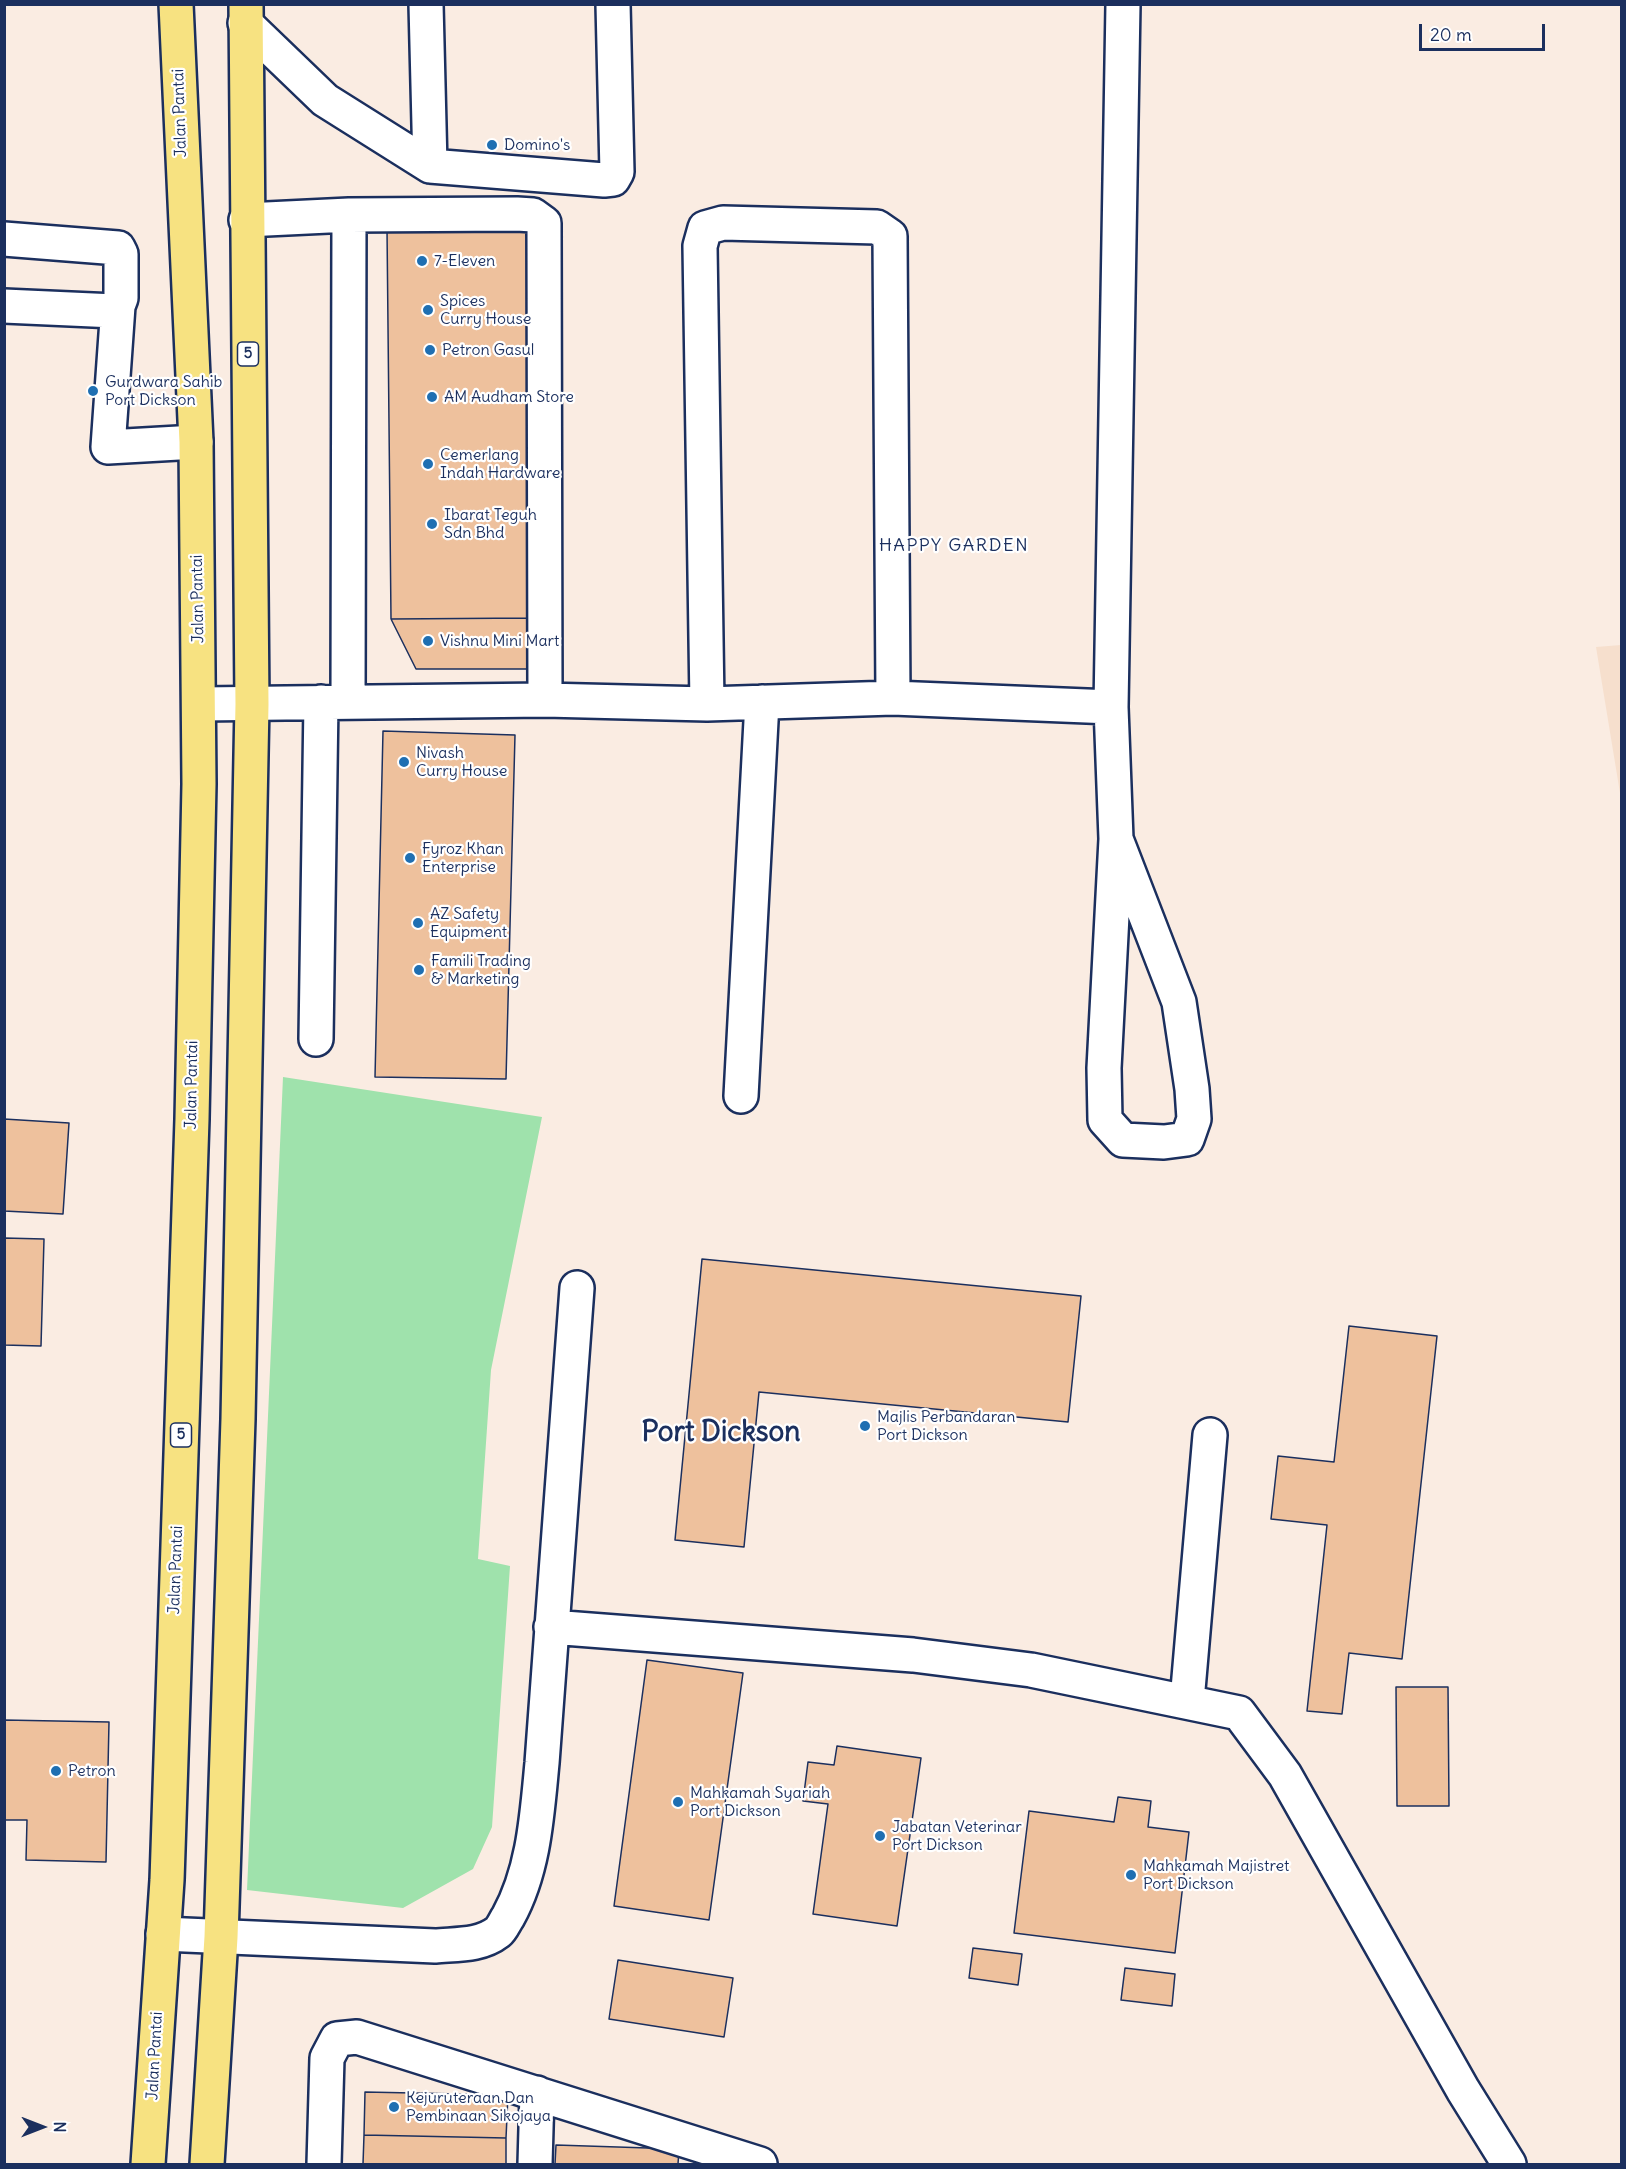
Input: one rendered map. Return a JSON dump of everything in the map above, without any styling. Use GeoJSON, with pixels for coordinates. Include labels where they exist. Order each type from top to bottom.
{"type":"FeatureCollection","features":[{"type":"Feature","properties":{"kind":"highway","name":"Jalan Pantai"},"geometry":{"type":"LineString","coordinates":[[148,2164],[167,1880],[192,1130],[200,704],[196,442],[176,4]]}},
{"type":"Feature","properties":{"kind":"highway","name":"5"},"geometry":{"type":"LineString","coordinates":[[207,2164],[221,1936],[238,1419],[252,704],[246,14]]}},
{"type":"Feature","properties":{"kind":"street"},"geometry":{"type":"LineString","coordinates":[[426,4],[430,166]]}},
{"type":"Feature","properties":{"kind":"street"},"geometry":{"type":"LineString","coordinates":[[246,14],[325,100],[430,166],[613,179],[617,172],[613,4]]}},
{"type":"Feature","properties":{"kind":"street"},"geometry":{"type":"LineString","coordinates":[[1116,839],[1179,1002],[1192,1089],[1194,1119],[1187,1139],[1164,1142],[1123,1140],[1105,1120],[1104,1068],[1116,839],[1111,706],[1123,4]]}},
{"type":"Feature","properties":{"kind":"street"},"geometry":{"type":"LineString","coordinates":[[246,220],[349,215],[533,215],[544,223],[545,700]]}},
{"type":"Feature","properties":{"kind":"street"},"geometry":{"type":"LineString","coordinates":[[316,1039],[334,702],[349,215]]}},
{"type":"Feature","properties":{"kind":"street"},"geometry":{"type":"LineString","coordinates":[[707,704],[700,246],[705,228],[723,223],[877,227],[890,236],[893,698]]}},
{"type":"Feature","properties":{"kind":"street"},"geometry":{"type":"LineString","coordinates":[[4,239],[118,248],[121,254],[121,298],[118,306],[108,447],[196,442]]}},
{"type":"Feature","properties":{"kind":"street"},"geometry":{"type":"LineString","coordinates":[[4,306],[115,310],[118,306]]}},
{"type":"Feature","properties":{"kind":"street"},"geometry":{"type":"LineString","coordinates":[[200,704],[545,700],[707,704],[893,698],[1111,706]]}},
{"type":"Feature","properties":{"kind":"street"},"geometry":{"type":"LineString","coordinates":[[741,1096],[762,702]]}},
{"type":"Feature","properties":{"kind":"street"},"geometry":{"type":"LineString","coordinates":[[163,1934],[435,1946],[475,1944],[499,1932],[515,1904],[529,1864],[535,1830],[577,1288]]}},
{"type":"Feature","properties":{"kind":"street"},"geometry":{"type":"LineString","coordinates":[[1187,1701],[1210,1435]]}},
{"type":"Feature","properties":{"kind":"street"},"geometry":{"type":"LineString","coordinates":[[552,1627],[913,1654],[1031,1670],[1239,1713],[1285,1775],[1463,2090],[1509,2164]]}},
{"type":"Feature","properties":{"kind":"street"},"geometry":{"type":"LineString","coordinates":[[324,2164],[327,2058],[337,2039],[357,2037],[537,2093],[740,2162]]}},
{"type":"Feature","properties":{"kind":"street"},"geometry":{"type":"LineString","coordinates":[[535,2164],[537,2093]]}},
{"type":"Feature","properties":{"kind":"shaded area"},"geometry":{"type":"Polygon","coordinates":[[[1622,645],[1621,799],[1596,647],[1622,645]]]}},
{"type":"Feature","properties":{"kind":"green space"},"geometry":{"type":"Polygon","coordinates":[[[283,1077],[542,1117],[491,1370],[478,1559],[510,1566],[492,1827],[473,1869],[403,1908],[247,1890],[283,1077]]]}},
{"type":"Feature","properties":{"kind":"building"},"geometry":{"type":"Polygon","coordinates":[[[387,229],[535,229],[531,618],[391,619],[387,229]]]}},
{"type":"Feature","properties":{"kind":"building"},"geometry":{"type":"Polygon","coordinates":[[[531,618],[534,669],[416,669],[391,619],[531,618]]]}},
{"type":"Feature","properties":{"kind":"building"},"geometry":{"type":"Polygon","coordinates":[[[383,731],[515,735],[506,1079],[375,1077],[383,731]]]}},
{"type":"Feature","properties":{"kind":"building"},"geometry":{"type":"Polygon","coordinates":[[[4,1119],[69,1123],[63,1214],[4,1211],[4,1119]]]}},
{"type":"Feature","properties":{"kind":"building"},"geometry":{"type":"Polygon","coordinates":[[[4,1238],[44,1239],[41,1346],[4,1345],[4,1238]]]}},
{"type":"Feature","properties":{"kind":"building"},"geometry":{"type":"Polygon","coordinates":[[[702,1259],[1081,1296],[1068,1422],[759,1392],[744,1547],[675,1540],[702,1259]]]}},
{"type":"Feature","properties":{"kind":"building"},"geometry":{"type":"Polygon","coordinates":[[[1349,1326],[1437,1336],[1402,1659],[1349,1653],[1342,1714],[1307,1711],[1327,1525],[1271,1519],[1278,1456],[1334,1462],[1349,1326]]]}},
{"type":"Feature","properties":{"kind":"building"},"geometry":{"type":"Polygon","coordinates":[[[647,1660],[743,1673],[709,1920],[614,1906],[647,1660]]]}},
{"type":"Feature","properties":{"kind":"building"},"geometry":{"type":"Polygon","coordinates":[[[1396,1687],[1448,1687],[1449,1806],[1397,1806],[1396,1687]]]}},
{"type":"Feature","properties":{"kind":"building","name":"Petron"},"geometry":{"type":"Polygon","coordinates":[[[4,1720],[109,1722],[106,1862],[26,1860],[27,1820],[4,1820],[4,1720]]]}},
{"type":"Feature","properties":{"kind":"building"},"geometry":{"type":"Polygon","coordinates":[[[837,1746],[921,1758],[897,1926],[813,1914],[828,1804],[803,1801],[808,1762],[834,1765],[837,1746]]]}},
{"type":"Feature","properties":{"kind":"building"},"geometry":{"type":"Polygon","coordinates":[[[1118,1797],[1151,1801],[1148,1827],[1189,1832],[1175,1953],[1014,1933],[1029,1811],[1114,1822],[1118,1797]]]}},
{"type":"Feature","properties":{"kind":"building"},"geometry":{"type":"Polygon","coordinates":[[[973,1948],[1022,1954],[1018,1985],[969,1978],[973,1948]]]}},
{"type":"Feature","properties":{"kind":"building"},"geometry":{"type":"Polygon","coordinates":[[[618,1960],[733,1978],[724,2037],[609,2019],[618,1960]]]}},
{"type":"Feature","properties":{"kind":"building"},"geometry":{"type":"Polygon","coordinates":[[[1125,1968],[1175,1974],[1172,2006],[1121,2000],[1125,1968]]]}},
{"type":"Feature","properties":{"kind":"building"},"geometry":{"type":"Polygon","coordinates":[[[365,2092],[508,2095],[506,2138],[364,2135],[365,2092]]]}},
{"type":"Feature","properties":{"kind":"building"},"geometry":{"type":"Polygon","coordinates":[[[364,2135],[506,2138],[506,2164],[363,2164],[364,2135]]]}},
{"type":"Feature","properties":{"kind":"building"},"geometry":{"type":"Polygon","coordinates":[[[556,2145],[679,2149],[678,2164],[555,2164],[556,2145]]]}},
{"type":"Feature","properties":{"kind":"place","name":"Domino's"},"geometry":{"type":"Point","coordinates":[492,145]}},
{"type":"Feature","properties":{"kind":"place","name":"7-Eleven"},"geometry":{"type":"Point","coordinates":[422,261]}},
{"type":"Feature","properties":{"kind":"place","name":"Spices Curry House"},"geometry":{"type":"Point","coordinates":[428,310]}},
{"type":"Feature","properties":{"kind":"place","name":"Petron Gasul"},"geometry":{"type":"Point","coordinates":[430,350]}},
{"type":"Feature","properties":{"kind":"place","name":"Gurdwara Sahib Port Dickson"},"geometry":{"type":"Point","coordinates":[93,391]}},
{"type":"Feature","properties":{"kind":"place","name":"AM Audham Store"},"geometry":{"type":"Point","coordinates":[432,397]}},
{"type":"Feature","properties":{"kind":"place","name":"Cemerlang Indah Hardware"},"geometry":{"type":"Point","coordinates":[428,464]}},
{"type":"Feature","properties":{"kind":"place","name":"Ibarat Teguh Sdn Bhd"},"geometry":{"type":"Point","coordinates":[432,524]}},
{"type":"Feature","properties":{"kind":"place","name":"Vishnu Mini Mart"},"geometry":{"type":"Point","coordinates":[428,641]}},
{"type":"Feature","properties":{"kind":"place","name":"Nivash Curry House"},"geometry":{"type":"Point","coordinates":[404,762]}},
{"type":"Feature","properties":{"kind":"place","name":"Fyroz Khan Enterprise"},"geometry":{"type":"Point","coordinates":[410,858]}},
{"type":"Feature","properties":{"kind":"place","name":"AZ Safety Equipment"},"geometry":{"type":"Point","coordinates":[418,923]}},
{"type":"Feature","properties":{"kind":"place","name":"Famili Trading & Marketing"},"geometry":{"type":"Point","coordinates":[419,970]}},
{"type":"Feature","properties":{"kind":"place","name":"Majlis Perbandaran Port Dickson"},"geometry":{"type":"Point","coordinates":[865,1426]}},
{"type":"Feature","properties":{"kind":"place","name":"Petron"},"geometry":{"type":"Point","coordinates":[56,1771]}},
{"type":"Feature","properties":{"kind":"place","name":"Mahkamah Syariah Port Dickson"},"geometry":{"type":"Point","coordinates":[678,1802]}},
{"type":"Feature","properties":{"kind":"place","name":"Jabatan Veterinar Port Dickson"},"geometry":{"type":"Point","coordinates":[880,1836]}},
{"type":"Feature","properties":{"kind":"place","name":"Mahkamah Majistret Port Dickson"},"geometry":{"type":"Point","coordinates":[1131,1875]}},
{"type":"Feature","properties":{"kind":"place","name":"Kejuruteraan Dan Pembinaan Sikojaya"},"geometry":{"type":"Point","coordinates":[394,2107]}},
{"type":"Feature","properties":{"kind":"district","name":"HAPPY GARDEN"},"geometry":{"type":"Point","coordinates":[954,546]}},
{"type":"Feature","properties":{"kind":"district","name":"Port Dickson"},"geometry":{"type":"Point","coordinates":[721,1433]}}]}
